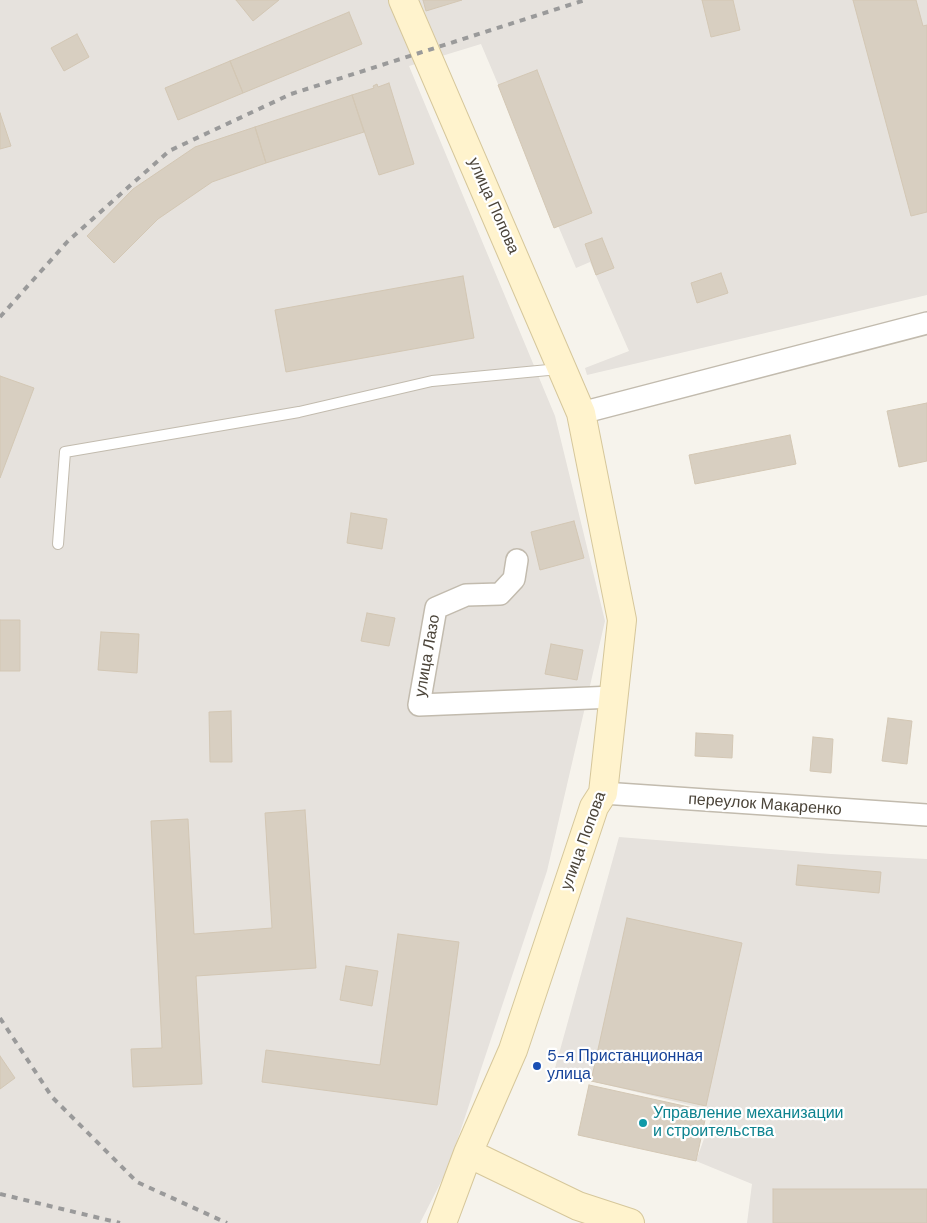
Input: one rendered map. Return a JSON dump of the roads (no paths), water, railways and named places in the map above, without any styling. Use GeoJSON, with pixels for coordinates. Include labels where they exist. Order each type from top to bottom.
{"type":"FeatureCollection","features":[{"type":"Feature","properties":{"kind":"street","name":"улица Попова"},"geometry":{"type":"LineString","coordinates":[[403,0],[582,412],[622,620],[603,793],[594,807],[513,1050],[468,1153],[442,1223]]}},
{"type":"Feature","properties":{"kind":"street"},"geometry":{"type":"LineString","coordinates":[[582,412],[927,324]]}},
{"type":"Feature","properties":{"kind":"street","name":"улица Лазо"},"geometry":{"type":"LineString","coordinates":[[517,560],[514,579],[500,594],[466,595],[436,608],[419,705],[614,697]]}},
{"type":"Feature","properties":{"kind":"street","name":"переулок Макаренко"},"geometry":{"type":"LineString","coordinates":[[603,793],[927,815]]}},
{"type":"Feature","properties":{"kind":"street"},"geometry":{"type":"LineString","coordinates":[[468,1153],[578,1206],[630,1223]]}},
{"type":"Feature","properties":{"kind":"lane"},"geometry":{"type":"LineString","coordinates":[[58,544],[65,452],[299,412],[432,382],[563,369]]}},
{"type":"Feature","properties":{"kind":"railway"},"geometry":{"type":"LineString","coordinates":[[0,317],[68,241],[169,151],[291,94],[585,0]]}},
{"type":"Feature","properties":{"kind":"railway"},"geometry":{"type":"LineString","coordinates":[[0,1018],[52,1097],[137,1182],[227,1223]]}},
{"type":"Feature","properties":{"kind":"railway"},"geometry":{"type":"LineString","coordinates":[[0,1194],[120,1223]]}},
{"type":"Feature","properties":{"kind":"place","name":"5-я Пристанционная улица"},"geometry":{"type":"Point","coordinates":[537,1066]}},
{"type":"Feature","properties":{"kind":"place","name":"Управление механизации и строительства"},"geometry":{"type":"Point","coordinates":[643,1123]}}]}
